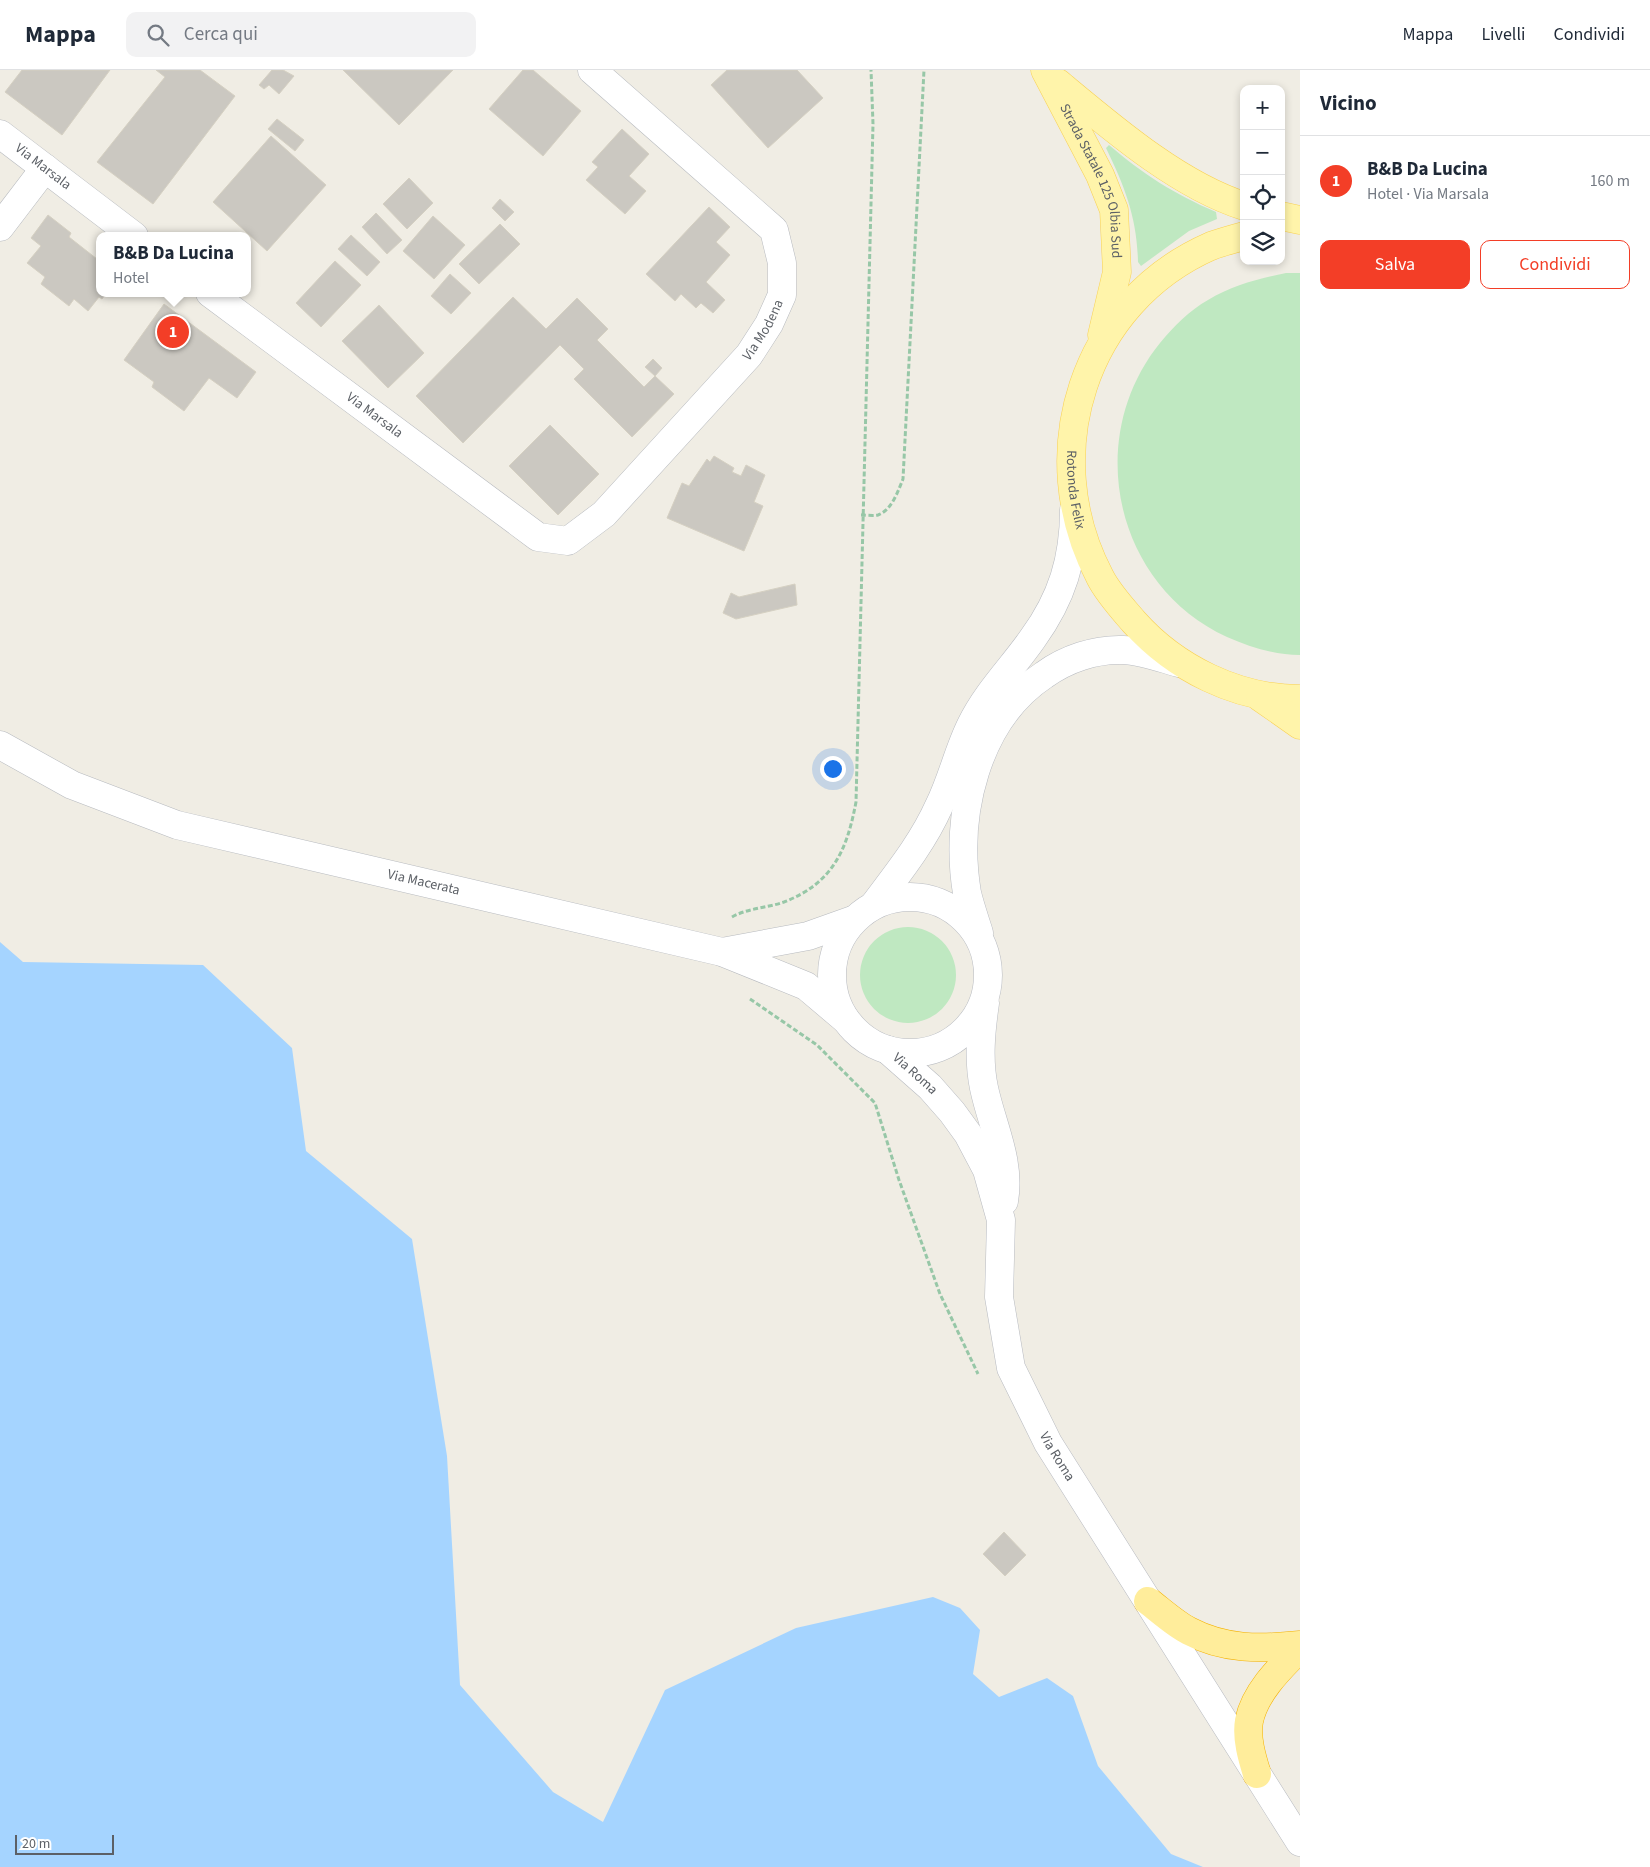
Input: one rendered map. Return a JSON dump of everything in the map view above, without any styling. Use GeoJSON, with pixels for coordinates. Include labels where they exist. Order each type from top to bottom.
{"type":"FeatureCollection","features":[{"type":"Feature","properties":{"kind":"highway"},"geometry":{"type":"LineString","coordinates":[[1148,1601],[1188,1631],[1212,1642],[1266,1649],[1300,1647]]}},
{"type":"Feature","properties":{"kind":"highway"},"geometry":{"type":"LineString","coordinates":[[1257,1774],[1249,1746],[1249,1722],[1253,1708],[1276,1671],[1300,1647]]}},
{"type":"Feature","properties":{"kind":"main road","name":"Via Modena"},"geometry":{"type":"LineString","coordinates":[[538,537],[568,541],[604,514],[749,355],[769,324],[782,295],[782,263],[774,230],[592,70]]}},
{"type":"Feature","properties":{"kind":"main road","name":"Strada Statale 125 Olbia Sud"},"geometry":{"type":"LineString","coordinates":[[1047,73],[1124,136],[1162,163],[1202,188],[1240,204]]}},
{"type":"Feature","properties":{"kind":"main road","name":"Strada Statale 125 Olbia Sud"},"geometry":{"type":"LineString","coordinates":[[1047,73],[1100,175],[1114,210],[1117,272],[1098,350]]}},
{"type":"Feature","properties":{"kind":"main road","name":"Via Marsala"},"geometry":{"type":"LineString","coordinates":[[0,134],[129,232]]}},
{"type":"Feature","properties":{"kind":"main road"},"geometry":{"type":"LineString","coordinates":[[0,227],[45,168]]}},
{"type":"Feature","properties":{"kind":"main road"},"geometry":{"type":"LineString","coordinates":[[1285,217],[1300,220]]}},
{"type":"Feature","properties":{"kind":"main road"},"geometry":{"type":"LineString","coordinates":[[1285,229],[1300,228]]}},
{"type":"Feature","properties":{"kind":"main road","name":"Rotonda Felix"},"geometry":{"type":"LineString","coordinates":[[1240,237],[1212,246],[1177,265],[1154,283],[1118,318],[1098,350],[1083,384],[1073,425],[1069,464],[1074,503],[1100,578],[1149,639],[1178,663],[1216,681],[1252,692],[1300,699]]}},
{"type":"Feature","properties":{"kind":"main road","name":"Via Marsala"},"geometry":{"type":"LineString","coordinates":[[215,297],[538,537]]}},
{"type":"Feature","properties":{"kind":"main road"},"geometry":{"type":"LineString","coordinates":[[986,989],[977,1014],[962,1034],[940,1047],[915,1053],[888,1050],[864,1038],[845,1019],[834,995],[832,968],[838,942],[864,912],[926,831],[939,806],[972,724],[1006,671],[1033,638],[1051,609],[1062,586],[1074,541],[1074,503]]}},
{"type":"Feature","properties":{"kind":"main road"},"geometry":{"type":"LineString","coordinates":[[1001,1220],[1006,1188],[1006,1167],[986,1094],[980,1063],[981,1028],[987,966],[967,893],[965,835],[969,799],[976,771],[986,741],[999,720],[1028,685],[1072,659],[1122,650],[1178,663]]}},
{"type":"Feature","properties":{"kind":"main road"},"geometry":{"type":"LineString","coordinates":[[1252,692],[1300,725]]}},
{"type":"Feature","properties":{"kind":"main road","name":"Via Macerata"},"geometry":{"type":"LineString","coordinates":[[0,745],[72,785],[177,825],[722,952],[806,986],[845,1019]]}},
{"type":"Feature","properties":{"kind":"main road"},"geometry":{"type":"LineString","coordinates":[[722,952],[808,936],[898,897],[923,897],[947,906],[967,921],[981,942]]}},
{"type":"Feature","properties":{"kind":"main road","name":"Via Roma"},"geometry":{"type":"LineString","coordinates":[[888,1050],[930,1087],[968,1134],[987,1170],[1001,1220],[999,1297],[1012,1368],[1048,1443],[1300,1842]]}},
{"type":"Feature","properties":{"kind":"path"},"geometry":{"type":"LineString","coordinates":[[729,920],[745,912],[783,902],[806,890],[826,875],[841,856],[851,832],[858,768],[861,515],[873,124],[872,70]]}},
{"type":"Feature","properties":{"kind":"path"},"geometry":{"type":"LineString","coordinates":[[861,515],[878,515],[887,508],[896,497],[903,479],[924,70]]}},
{"type":"Feature","properties":{"kind":"path"},"geometry":{"type":"LineString","coordinates":[[745,996],[817,1045],[875,1103]]}},
{"type":"Feature","properties":{"kind":"green space"},"geometry":{"type":"Polygon","coordinates":[[[1109,145],[1160,183],[1216,212],[1217,219],[1189,231],[1141,266],[1138,262],[1135,231],[1129,203],[1106,148],[1109,145]]]}},
{"type":"Feature","properties":{"kind":"green space"},"geometry":{"type":"Polygon","coordinates":[[[1286,273],[1300,273],[1300,655],[1262,650],[1227,637],[1189,613],[1158,582],[1136,546],[1122,506],[1118,464],[1122,422],[1136,381],[1165,337],[1188,314],[1217,295],[1246,283],[1286,273]]]}},
{"type":"Feature","properties":{"kind":"green space"},"geometry":{"type":"Polygon","coordinates":[[[908,927],[926,931],[942,941],[952,957],[956,975],[952,993],[942,1009],[926,1019],[908,1023],[890,1019],[874,1009],[864,993],[860,975],[864,957],[874,941],[890,931],[908,927]]]}},
{"type":"Feature","properties":{"kind":"water"},"geometry":{"type":"Polygon","coordinates":[[[0,942],[23,962],[203,965],[292,1048],[306,1151],[412,1239],[447,1456],[460,1685],[553,1792],[603,1822],[665,1690],[796,1628],[933,1597],[960,1608],[980,1630],[973,1674],[999,1697],[1047,1678],[1073,1696],[1098,1766],[1171,1854],[1203,1867],[0,1867],[0,942]]]}},
{"type":"Feature","properties":{"kind":"building"},"geometry":{"type":"Polygon","coordinates":[[[22,70],[110,70],[62,135],[5,92],[22,70]]]}},
{"type":"Feature","properties":{"kind":"building"},"geometry":{"type":"Polygon","coordinates":[[[156,70],[200,70],[235,96],[153,204],[97,162],[165,77],[156,70]]]}},
{"type":"Feature","properties":{"kind":"building"},"geometry":{"type":"Polygon","coordinates":[[[272,70],[283,70],[294,76],[279,94],[269,85],[264,89],[259,85],[272,70]]]}},
{"type":"Feature","properties":{"kind":"building"},"geometry":{"type":"Polygon","coordinates":[[[343,70],[453,70],[399,125],[343,70]]]}},
{"type":"Feature","properties":{"kind":"building"},"geometry":{"type":"Polygon","coordinates":[[[523,70],[533,70],[581,111],[543,156],[489,109],[523,70]]]}},
{"type":"Feature","properties":{"kind":"building"},"geometry":{"type":"Polygon","coordinates":[[[727,70],[797,70],[823,98],[768,148],[711,85],[727,70]]]}},
{"type":"Feature","properties":{"kind":"building"},"geometry":{"type":"Polygon","coordinates":[[[277,119],[304,140],[295,151],[268,129],[277,119]]]}},
{"type":"Feature","properties":{"kind":"building"},"geometry":{"type":"Polygon","coordinates":[[[622,129],[649,154],[629,176],[646,191],[625,214],[586,180],[598,167],[592,162],[622,129]]]}},
{"type":"Feature","properties":{"kind":"building"},"geometry":{"type":"Polygon","coordinates":[[[271,136],[326,185],[267,251],[251,236],[251,232],[246,232],[213,202],[271,136]]]}},
{"type":"Feature","properties":{"kind":"building"},"geometry":{"type":"Polygon","coordinates":[[[409,178],[433,203],[407,229],[383,204],[409,178]]]}},
{"type":"Feature","properties":{"kind":"building"},"geometry":{"type":"Polygon","coordinates":[[[500,199],[514,212],[505,221],[492,208],[500,199]]]}},
{"type":"Feature","properties":{"kind":"building"},"geometry":{"type":"Polygon","coordinates":[[[709,207],[730,227],[716,242],[730,255],[706,282],[725,300],[713,313],[701,303],[696,308],[681,294],[675,301],[646,274],[709,207]]]}},
{"type":"Feature","properties":{"kind":"building"},"geometry":{"type":"Polygon","coordinates":[[[376,213],[402,240],[387,254],[362,227],[376,213]]]}},
{"type":"Feature","properties":{"kind":"building"},"geometry":{"type":"Polygon","coordinates":[[[48,215],[71,233],[69,237],[96,258],[96,297],[99,297],[88,311],[74,299],[69,306],[41,284],[45,277],[27,263],[41,246],[31,238],[48,215]]]}},
{"type":"Feature","properties":{"kind":"building"},"geometry":{"type":"Polygon","coordinates":[[[433,216],[465,245],[434,279],[403,251],[433,216]]]}},
{"type":"Feature","properties":{"kind":"building"},"geometry":{"type":"Polygon","coordinates":[[[500,224],[520,244],[479,284],[459,264],[500,224]]]}},
{"type":"Feature","properties":{"kind":"building"},"geometry":{"type":"Polygon","coordinates":[[[351,235],[380,262],[367,276],[338,249],[351,235]]]}},
{"type":"Feature","properties":{"kind":"building"},"geometry":{"type":"Polygon","coordinates":[[[335,261],[361,285],[321,327],[296,303],[335,261]]]}},
{"type":"Feature","properties":{"kind":"building"},"geometry":{"type":"Polygon","coordinates":[[[450,274],[471,293],[451,314],[431,296],[450,274]]]}},
{"type":"Feature","properties":{"kind":"building"},"geometry":{"type":"Polygon","coordinates":[[[513,297],[546,329],[577,298],[608,329],[597,340],[644,387],[655,376],[674,394],[632,437],[574,379],[584,369],[560,345],[463,443],[416,396],[513,297]]]}},
{"type":"Feature","properties":{"kind":"building"},"geometry":{"type":"Polygon","coordinates":[[[164,304],[256,372],[237,398],[209,378],[184,411],[152,387],[154,382],[124,360],[164,304]]]}},
{"type":"Feature","properties":{"kind":"building"},"geometry":{"type":"Polygon","coordinates":[[[379,305],[424,353],[388,388],[342,341],[379,305]]]}},
{"type":"Feature","properties":{"kind":"building"},"geometry":{"type":"Polygon","coordinates":[[[653,359],[662,368],[655,376],[645,367],[653,359]]]}},
{"type":"Feature","properties":{"kind":"building"},"geometry":{"type":"Polygon","coordinates":[[[550,425],[599,474],[558,515],[509,466],[550,425]]]}},
{"type":"Feature","properties":{"kind":"building"},"geometry":{"type":"Polygon","coordinates":[[[714,456],[734,468],[732,472],[741,476],[746,465],[765,475],[754,502],[763,506],[744,551],[667,518],[682,483],[689,486],[707,459],[710,462],[714,456]]]}},
{"type":"Feature","properties":{"kind":"building"},"geometry":{"type":"Polygon","coordinates":[[[795,584],[797,605],[736,619],[723,613],[731,593],[739,597],[795,584]]]}},
{"type":"Feature","properties":{"kind":"building"},"geometry":{"type":"Polygon","coordinates":[[[1004,1532],[1026,1555],[1005,1576],[983,1554],[1004,1532]]]}},
{"type":"Feature","properties":{"kind":"place","name":"B&B Da Lucina"},"geometry":{"type":"Point","coordinates":[173,332]}}]}
